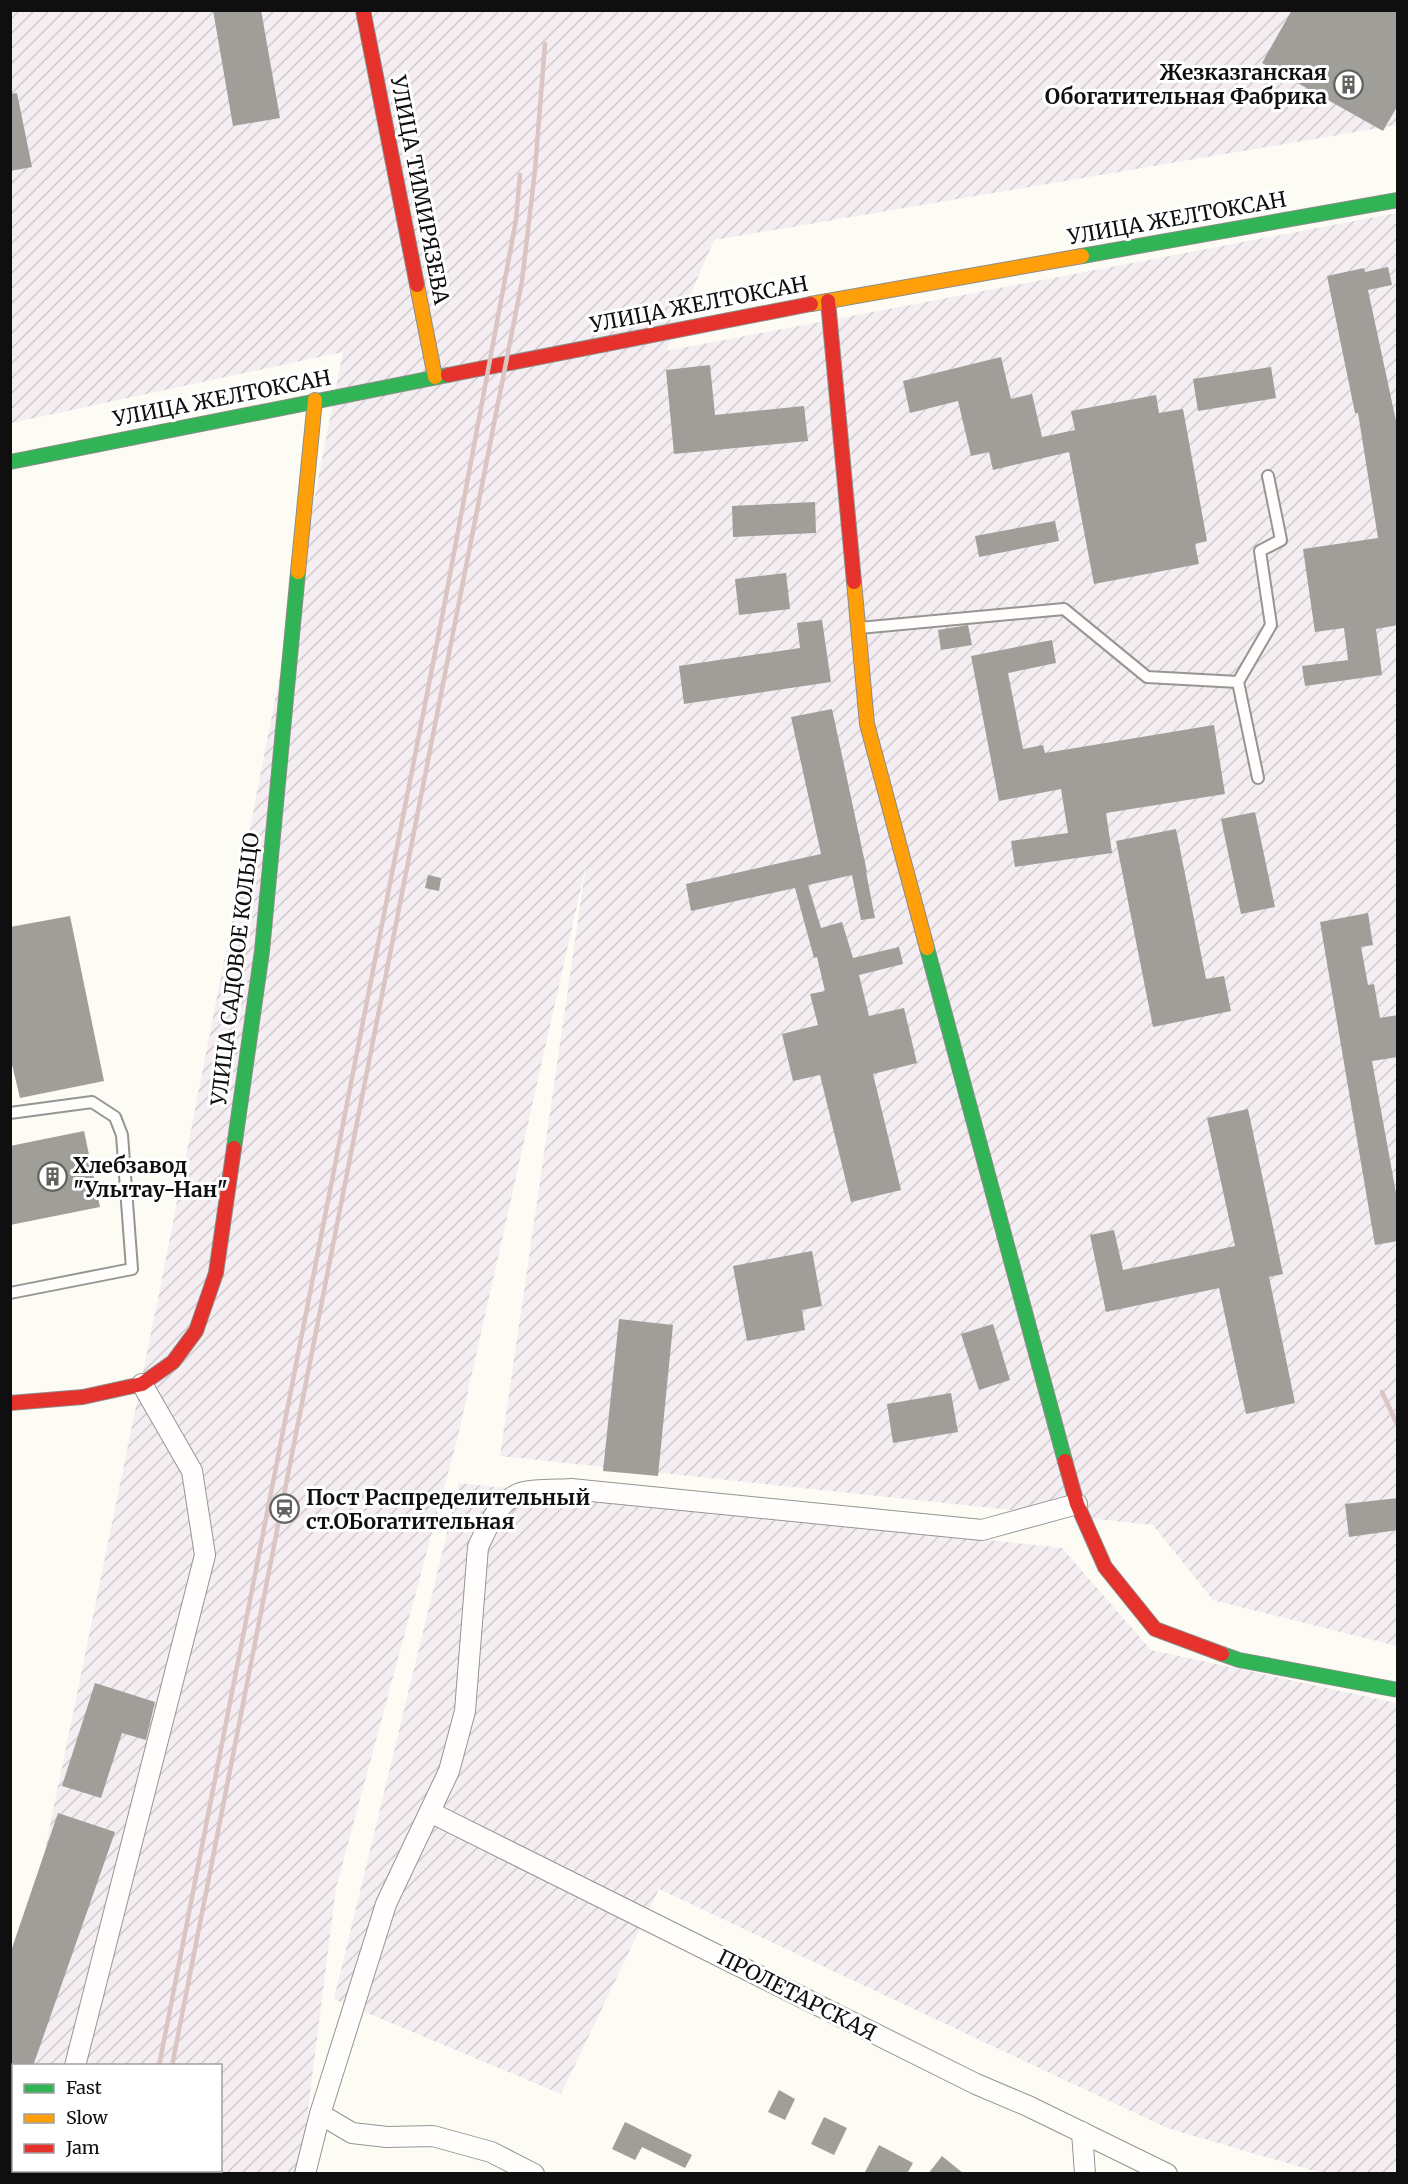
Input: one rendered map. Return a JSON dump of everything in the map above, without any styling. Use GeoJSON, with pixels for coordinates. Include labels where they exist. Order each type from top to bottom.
{"type":"FeatureCollection","features":[{"type":"Feature","properties":{"kind":"street","name":"УЛИЦА ТИМИРЯЗЕВА"},"geometry":{"type":"LineString","coordinates":[[363,10],[435,376]]}},
{"type":"Feature","properties":{"kind":"street","name":"УЛИЦА ЖЕЛТОКСАН"},"geometry":{"type":"LineString","coordinates":[[10,462],[435,376],[828,301],[1398,200]]}},
{"type":"Feature","properties":{"kind":"street"},"geometry":{"type":"LineString","coordinates":[[828,301],[867,724],[1077,1504],[1105,1567],[1155,1629],[1239,1660],[1398,1690]]}},
{"type":"Feature","properties":{"kind":"street","name":"УЛИЦА САДОВОЕ КОЛЬЦО"},"geometry":{"type":"LineString","coordinates":[[10,1402],[83,1397],[142,1384],[173,1362],[196,1331],[216,1273],[262,951],[315,400]]}},
{"type":"Feature","properties":{"kind":"street"},"geometry":{"type":"LineString","coordinates":[[76,2064],[205,1555],[192,1471],[142,1384]]}},
{"type":"Feature","properties":{"kind":"street"},"geometry":{"type":"LineString","coordinates":[[305,2174],[320,2114],[386,1904],[449,1771],[465,1711],[478,1547],[489,1524],[502,1505],[518,1493],[571,1489],[982,1530],[1077,1504]]}},
{"type":"Feature","properties":{"kind":"street","name":"ПРОЛЕТАРСКАЯ"},"geometry":{"type":"LineString","coordinates":[[430,1812],[976,2085],[1028,2106],[1167,2174]]}},
{"type":"Feature","properties":{"kind":"street"},"geometry":{"type":"LineString","coordinates":[[320,2114],[352,2133],[387,2137],[433,2136],[490,2152],[534,2174]]}},
{"type":"Feature","properties":{"kind":"street"},"geometry":{"type":"LineString","coordinates":[[1082,2132],[1085,2174]]}},
{"type":"Feature","properties":{"kind":"lane"},"geometry":{"type":"LineString","coordinates":[[1258,778],[1238,682],[1271,625],[1260,551],[1281,540],[1268,476]]}},
{"type":"Feature","properties":{"kind":"lane"},"geometry":{"type":"LineString","coordinates":[[859,628],[1064,609],[1147,677],[1238,682]]}},
{"type":"Feature","properties":{"kind":"lane"},"geometry":{"type":"LineString","coordinates":[[10,1113],[92,1102],[115,1117],[122,1135],[132,1269],[10,1293]]}},
{"type":"Feature","properties":{"kind":"shaded area"},"geometry":{"type":"Polygon","coordinates":[[[11,11],[1397,11],[1397,125],[714,240],[666,351],[1397,213],[1397,1646],[1213,1600],[1153,1525],[500,1456],[586,865],[457,1440],[336,1888],[300,2173],[11,2174],[11,2016],[158,1299],[343,352],[11,423],[11,11]]]}},
{"type":"Feature","properties":{"kind":"shaded area"},"geometry":{"type":"Polygon","coordinates":[[[459,1483],[1062,1548],[1151,1650],[1397,1703],[1397,2173],[1321,2173],[1167,2128],[659,1889],[561,2094],[334,1999],[459,1483]]]}},
{"type":"Feature","properties":{"kind":"building"},"geometry":{"type":"Polygon","coordinates":[[[213,10],[261,10],[280,118],[233,126],[213,10]]]}},
{"type":"Feature","properties":{"kind":"building","name":"Жезказганская Обогатительная Фабрика"},"geometry":{"type":"Polygon","coordinates":[[[1292,10],[1398,10],[1398,105],[1383,131],[1262,63],[1292,10]]]}},
{"type":"Feature","properties":{"kind":"building"},"geometry":{"type":"Polygon","coordinates":[[[17,93],[32,167],[10,171],[10,94],[17,93]]]}},
{"type":"Feature","properties":{"kind":"building"},"geometry":{"type":"Polygon","coordinates":[[[1388,267],[1392,285],[1368,290],[1396,421],[1398,421],[1398,625],[1376,629],[1382,675],[1305,686],[1302,666],[1348,660],[1344,628],[1315,632],[1303,549],[1378,538],[1358,413],[1355,413],[1327,276],[1364,268],[1365,272],[1388,267]]]}},
{"type":"Feature","properties":{"kind":"building"},"geometry":{"type":"Polygon","coordinates":[[[1001,357],[1011,399],[1032,394],[1042,437],[1075,430],[1071,411],[1156,395],[1159,413],[1183,409],[1207,541],[1195,544],[1199,564],[1094,584],[1069,452],[993,470],[989,452],[971,456],[958,401],[910,413],[903,381],[1001,357]]]}},
{"type":"Feature","properties":{"kind":"building"},"geometry":{"type":"Polygon","coordinates":[[[710,365],[715,415],[804,406],[808,441],[674,454],[666,370],[710,365]]]}},
{"type":"Feature","properties":{"kind":"building"},"geometry":{"type":"Polygon","coordinates":[[[1271,367],[1276,398],[1198,411],[1193,379],[1271,367]]]}},
{"type":"Feature","properties":{"kind":"building"},"geometry":{"type":"Polygon","coordinates":[[[815,502],[816,533],[733,537],[732,506],[815,502]]]}},
{"type":"Feature","properties":{"kind":"building"},"geometry":{"type":"Polygon","coordinates":[[[1055,521],[1059,541],[979,557],[975,536],[1055,521]]]}},
{"type":"Feature","properties":{"kind":"building"},"geometry":{"type":"Polygon","coordinates":[[[786,573],[790,609],[739,615],[735,579],[786,573]]]}},
{"type":"Feature","properties":{"kind":"building"},"geometry":{"type":"Polygon","coordinates":[[[822,620],[831,682],[684,704],[679,666],[800,648],[797,623],[822,620]]]}},
{"type":"Feature","properties":{"kind":"building"},"geometry":{"type":"Polygon","coordinates":[[[968,625],[972,645],[941,650],[938,630],[968,625]]]}},
{"type":"Feature","properties":{"kind":"building"},"geometry":{"type":"Polygon","coordinates":[[[1052,640],[1056,663],[1008,673],[1023,749],[1043,745],[1045,753],[1214,725],[1225,794],[1106,813],[1112,853],[1015,867],[1011,841],[1068,833],[1061,789],[999,801],[971,656],[1052,640]]]}},
{"type":"Feature","properties":{"kind":"building"},"geometry":{"type":"Polygon","coordinates":[[[832,709],[875,918],[861,920],[852,875],[808,885],[821,928],[842,922],[853,958],[899,947],[903,964],[859,975],[869,1016],[904,1008],[917,1063],[873,1074],[901,1190],[851,1202],[820,1075],[793,1081],[782,1034],[818,1025],[810,994],[825,991],[817,957],[814,958],[795,888],[691,911],[686,884],[821,854],[791,717],[832,709]]]}},
{"type":"Feature","properties":{"kind":"building"},"geometry":{"type":"Polygon","coordinates":[[[1255,812],[1275,907],[1241,914],[1221,819],[1255,812]]]}},
{"type":"Feature","properties":{"kind":"building"},"geometry":{"type":"Polygon","coordinates":[[[1176,829],[1206,979],[1224,976],[1231,1011],[1153,1027],[1116,841],[1176,829]]]}},
{"type":"Feature","properties":{"kind":"building"},"geometry":{"type":"Polygon","coordinates":[[[428,875],[441,878],[439,891],[425,888],[428,875]]]}},
{"type":"Feature","properties":{"kind":"building"},"geometry":{"type":"Polygon","coordinates":[[[1368,913],[1373,945],[1361,947],[1368,985],[1374,984],[1380,1018],[1398,1015],[1398,1057],[1372,1061],[1398,1204],[1398,1241],[1375,1245],[1320,922],[1368,913]]]}},
{"type":"Feature","properties":{"kind":"building"},"geometry":{"type":"Polygon","coordinates":[[[70,916],[104,1081],[20,1098],[10,1056],[10,927],[70,916]]]}},
{"type":"Feature","properties":{"kind":"building"},"geometry":{"type":"Polygon","coordinates":[[[1248,1109],[1283,1274],[1269,1277],[1295,1403],[1246,1414],[1219,1288],[1106,1312],[1090,1235],[1114,1230],[1123,1270],[1235,1246],[1207,1118],[1248,1109]]]}},
{"type":"Feature","properties":{"kind":"building","name":"Хлебзавод \"Улытау-Нан\""},"geometry":{"type":"Polygon","coordinates":[[[84,1131],[100,1207],[10,1225],[10,1146],[84,1131]]]}},
{"type":"Feature","properties":{"kind":"building"},"geometry":{"type":"Polygon","coordinates":[[[812,1251],[822,1306],[802,1310],[805,1330],[747,1341],[733,1266],[812,1251]]]}},
{"type":"Feature","properties":{"kind":"building"},"geometry":{"type":"Polygon","coordinates":[[[619,1319],[673,1325],[658,1476],[603,1471],[619,1319]]]}},
{"type":"Feature","properties":{"kind":"building"},"geometry":{"type":"Polygon","coordinates":[[[993,1324],[1010,1380],[979,1390],[961,1334],[993,1324]]]}},
{"type":"Feature","properties":{"kind":"building"},"geometry":{"type":"Polygon","coordinates":[[[951,1393],[958,1432],[893,1443],[887,1404],[951,1393]]]}},
{"type":"Feature","properties":{"kind":"building"},"geometry":{"type":"Polygon","coordinates":[[[1398,1498],[1398,1530],[1349,1537],[1345,1504],[1398,1498]]]}},
{"type":"Feature","properties":{"kind":"building"},"geometry":{"type":"Polygon","coordinates":[[[95,1683],[155,1702],[146,1740],[122,1733],[101,1798],[62,1786],[95,1683]]]}},
{"type":"Feature","properties":{"kind":"building"},"geometry":{"type":"Polygon","coordinates":[[[58,1813],[115,1832],[34,2064],[12,2064],[10,2066],[10,1954],[58,1813]]]}},
{"type":"Feature","properties":{"kind":"building"},"geometry":{"type":"Polygon","coordinates":[[[779,2090],[795,2099],[785,2120],[768,2112],[779,2090]]]}},
{"type":"Feature","properties":{"kind":"building"},"geometry":{"type":"Polygon","coordinates":[[[824,2117],[847,2128],[834,2155],[811,2144],[824,2117]]]}},
{"type":"Feature","properties":{"kind":"building"},"geometry":{"type":"Polygon","coordinates":[[[625,2122],[692,2155],[685,2168],[642,2147],[635,2160],[612,2149],[625,2122]]]}},
{"type":"Feature","properties":{"kind":"building"},"geometry":{"type":"Polygon","coordinates":[[[879,2145],[913,2163],[907,2174],[864,2174],[879,2145]]]}},
{"type":"Feature","properties":{"kind":"building"},"geometry":{"type":"Polygon","coordinates":[[[942,2156],[964,2174],[928,2174],[942,2156]]]}},
{"type":"Feature","properties":{"kind":"railway"},"geometry":{"type":"LineString","coordinates":[[172,2064],[522,281],[535,170],[545,44]]}},
{"type":"Feature","properties":{"kind":"railway"},"geometry":{"type":"LineString","coordinates":[[159,2064],[443,612],[516,220],[520,175]]}},
{"type":"Feature","properties":{"kind":"railway"},"geometry":{"type":"LineString","coordinates":[[1382,1392],[1398,1426]]}},
{"type":"Feature","properties":{"kind":"traffic: fast"},"geometry":{"type":"LineString","coordinates":[[1082,256],[1398,200]]}},
{"type":"Feature","properties":{"kind":"traffic: fast"},"geometry":{"type":"LineString","coordinates":[[10,462],[448,375]]}},
{"type":"Feature","properties":{"kind":"traffic: fast"},"geometry":{"type":"LineString","coordinates":[[234,1148],[262,951],[298,572]]}},
{"type":"Feature","properties":{"kind":"traffic: fast"},"geometry":{"type":"LineString","coordinates":[[927,948],[1065,1461]]}},
{"type":"Feature","properties":{"kind":"traffic: fast"},"geometry":{"type":"LineString","coordinates":[[1222,1654],[1239,1660],[1398,1690]]}},
{"type":"Feature","properties":{"kind":"traffic: slow"},"geometry":{"type":"LineString","coordinates":[[811,304],[1082,256]]}},
{"type":"Feature","properties":{"kind":"traffic: slow"},"geometry":{"type":"LineString","coordinates":[[417,285],[435,377]]}},
{"type":"Feature","properties":{"kind":"traffic: slow"},"geometry":{"type":"LineString","coordinates":[[298,572],[315,400]]}},
{"type":"Feature","properties":{"kind":"traffic: slow"},"geometry":{"type":"LineString","coordinates":[[854,582],[867,724],[927,948]]}},
{"type":"Feature","properties":{"kind":"traffic: jam"},"geometry":{"type":"LineString","coordinates":[[363,10],[417,285]]}},
{"type":"Feature","properties":{"kind":"traffic: jam"},"geometry":{"type":"LineString","coordinates":[[828,301],[854,582]]}},
{"type":"Feature","properties":{"kind":"traffic: jam"},"geometry":{"type":"LineString","coordinates":[[448,375],[811,304]]}},
{"type":"Feature","properties":{"kind":"traffic: jam"},"geometry":{"type":"LineString","coordinates":[[10,1403],[83,1397],[142,1384],[173,1362],[196,1331],[216,1273],[234,1148]]}},
{"type":"Feature","properties":{"kind":"traffic: jam"},"geometry":{"type":"LineString","coordinates":[[1065,1461],[1077,1504],[1105,1567],[1155,1629],[1222,1654]]}},
{"type":"Feature","properties":{"kind":"place","name":"Жезказганская Обогатительная Фабрика"},"geometry":{"type":"Point","coordinates":[1348,84]}},
{"type":"Feature","properties":{"kind":"place","name":"Хлебзавод \"Улытау-Нан\""},"geometry":{"type":"Point","coordinates":[52,1177]}},
{"type":"Feature","properties":{"kind":"place","name":"Пост Распределительный ст.ОБогатительная"},"geometry":{"type":"Point","coordinates":[285,1509]}}]}
